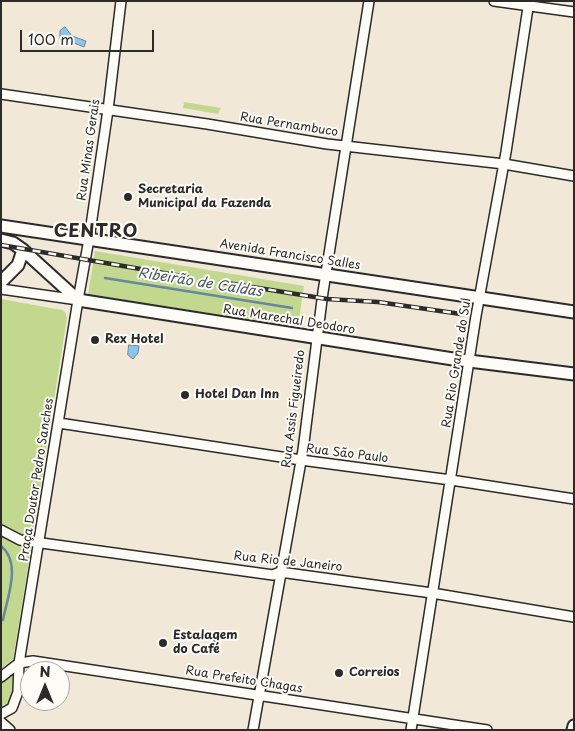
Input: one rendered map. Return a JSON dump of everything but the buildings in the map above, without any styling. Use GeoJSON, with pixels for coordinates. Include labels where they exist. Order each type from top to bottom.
{"type":"FeatureCollection","features":[{"type":"Feature","properties":{"kind":"main road","name":"Avenida Francisco Salles"},"geometry":{"type":"LineString","coordinates":[[1,226],[574,312]]}},
{"type":"Feature","properties":{"kind":"main road"},"geometry":{"type":"LineString","coordinates":[[1,240],[13,243],[24,250],[78,300]]}},
{"type":"Feature","properties":{"kind":"main road"},"geometry":{"type":"LineString","coordinates":[[1,282],[18,265],[24,250]]}},
{"type":"Feature","properties":{"kind":"main road","name":"Rua Marechal Deodoro"},"geometry":{"type":"LineString","coordinates":[[78,300],[469,361],[574,374]]}},
{"type":"Feature","properties":{"kind":"street","name":"Rua Minas Gerais"},"geometry":{"type":"LineString","coordinates":[[78,300],[108,110],[121,1]]}},
{"type":"Feature","properties":{"kind":"street","name":"Rua Assis Figueiredo"},"geometry":{"type":"LineString","coordinates":[[253,730],[301,460],[316,338],[369,1]]}},
{"type":"Feature","properties":{"kind":"street"},"geometry":{"type":"LineString","coordinates":[[494,1],[528,4],[574,12]]}},
{"type":"Feature","properties":{"kind":"street","name":"Rua Rio Grande do Sul"},"geometry":{"type":"LineString","coordinates":[[411,730],[479,298],[504,164],[528,4]]}},
{"type":"Feature","properties":{"kind":"street","name":"Rua Pernambuco"},"geometry":{"type":"LineString","coordinates":[[1,94],[345,146],[504,164],[574,176]]}},
{"type":"Feature","properties":{"kind":"street","name":"Rua Marechal Deodoro"},"geometry":{"type":"LineString","coordinates":[[1,289],[78,300]]}},
{"type":"Feature","properties":{"kind":"street","name":"Praça Doutor Pedro Sanches"},"geometry":{"type":"LineString","coordinates":[[19,663],[78,300]]}},
{"type":"Feature","properties":{"kind":"street","name":"Rua São Paulo"},"geometry":{"type":"LineString","coordinates":[[59,423],[574,499]]}},
{"type":"Feature","properties":{"kind":"street","name":"Rua Rio de Janeiro"},"geometry":{"type":"LineString","coordinates":[[1,530],[20,540],[273,575],[280,572],[432,593],[574,617]]}},
{"type":"Feature","properties":{"kind":"street","name":"Rua Prefeito Chagas"},"geometry":{"type":"LineString","coordinates":[[19,663],[33,660],[487,730]]}},
{"type":"Feature","properties":{"kind":"street"},"geometry":{"type":"LineString","coordinates":[[1,676],[19,663]]}},
{"type":"Feature","properties":{"kind":"street"},"geometry":{"type":"LineString","coordinates":[[1,714],[12,708],[16,701],[19,663]]}},
{"type":"Feature","properties":{"kind":"street"},"geometry":{"type":"LineString","coordinates":[[1,722],[10,730]]}},
{"type":"Feature","properties":{"kind":"green space"},"geometry":{"type":"Polygon","coordinates":[[[184,102],[221,108],[218,114],[183,108],[184,102]]]}},
{"type":"Feature","properties":{"kind":"green space"},"geometry":{"type":"Polygon","coordinates":[[[95,251],[304,286],[298,326],[88,295],[95,251]]]}},
{"type":"Feature","properties":{"kind":"green space"},"geometry":{"type":"Polygon","coordinates":[[[1,299],[62,310],[67,318],[33,533],[27,538],[17,535],[1,525],[1,299]]]}},
{"type":"Feature","properties":{"kind":"green space"},"geometry":{"type":"Polygon","coordinates":[[[1,534],[19,546],[31,548],[13,659],[1,669],[1,534]]]}},
{"type":"Feature","properties":{"kind":"green space"},"geometry":{"type":"Polygon","coordinates":[[[14,675],[13,696],[10,702],[1,706],[1,681],[14,675]]]}},
{"type":"Feature","properties":{"kind":"water"},"geometry":{"type":"Polygon","coordinates":[[[65,27],[72,36],[86,41],[84,47],[69,41],[62,41],[60,31],[65,27]]]}},
{"type":"Feature","properties":{"kind":"water"},"geometry":{"type":"Polygon","coordinates":[[[129,345],[139,346],[138,353],[133,359],[128,355],[129,345]]]}},
{"type":"Feature","properties":{"kind":"waterway","name":"Ribeirão de Caldas"},"geometry":{"type":"LineString","coordinates":[[105,278],[292,308]]}},
{"type":"Feature","properties":{"kind":"waterway"},"geometry":{"type":"LineString","coordinates":[[1,546],[11,562],[12,571],[10,591],[3,620]]}},
{"type":"Feature","properties":{"kind":"railway"},"geometry":{"type":"LineString","coordinates":[[1,245],[187,277]]}},
{"type":"Feature","properties":{"kind":"railway"},"geometry":{"type":"LineString","coordinates":[[221,282],[327,299],[378,302],[461,314]]}},
{"type":"Feature","properties":{"kind":"place","name":"Secretaria Municipal da Fazenda"},"geometry":{"type":"Point","coordinates":[128,197]}},
{"type":"Feature","properties":{"kind":"place","name":"Rex Hotel"},"geometry":{"type":"Point","coordinates":[95,340]}},
{"type":"Feature","properties":{"kind":"place","name":"Hotel Dan Inn"},"geometry":{"type":"Point","coordinates":[185,395]}},
{"type":"Feature","properties":{"kind":"place","name":"Estalagem do Café"},"geometry":{"type":"Point","coordinates":[163,643]}},
{"type":"Feature","properties":{"kind":"place","name":"Correios"},"geometry":{"type":"Point","coordinates":[339,673]}},
{"type":"Feature","properties":{"kind":"district","name":"CENTRO"},"geometry":{"type":"Point","coordinates":[96,232]}}]}
